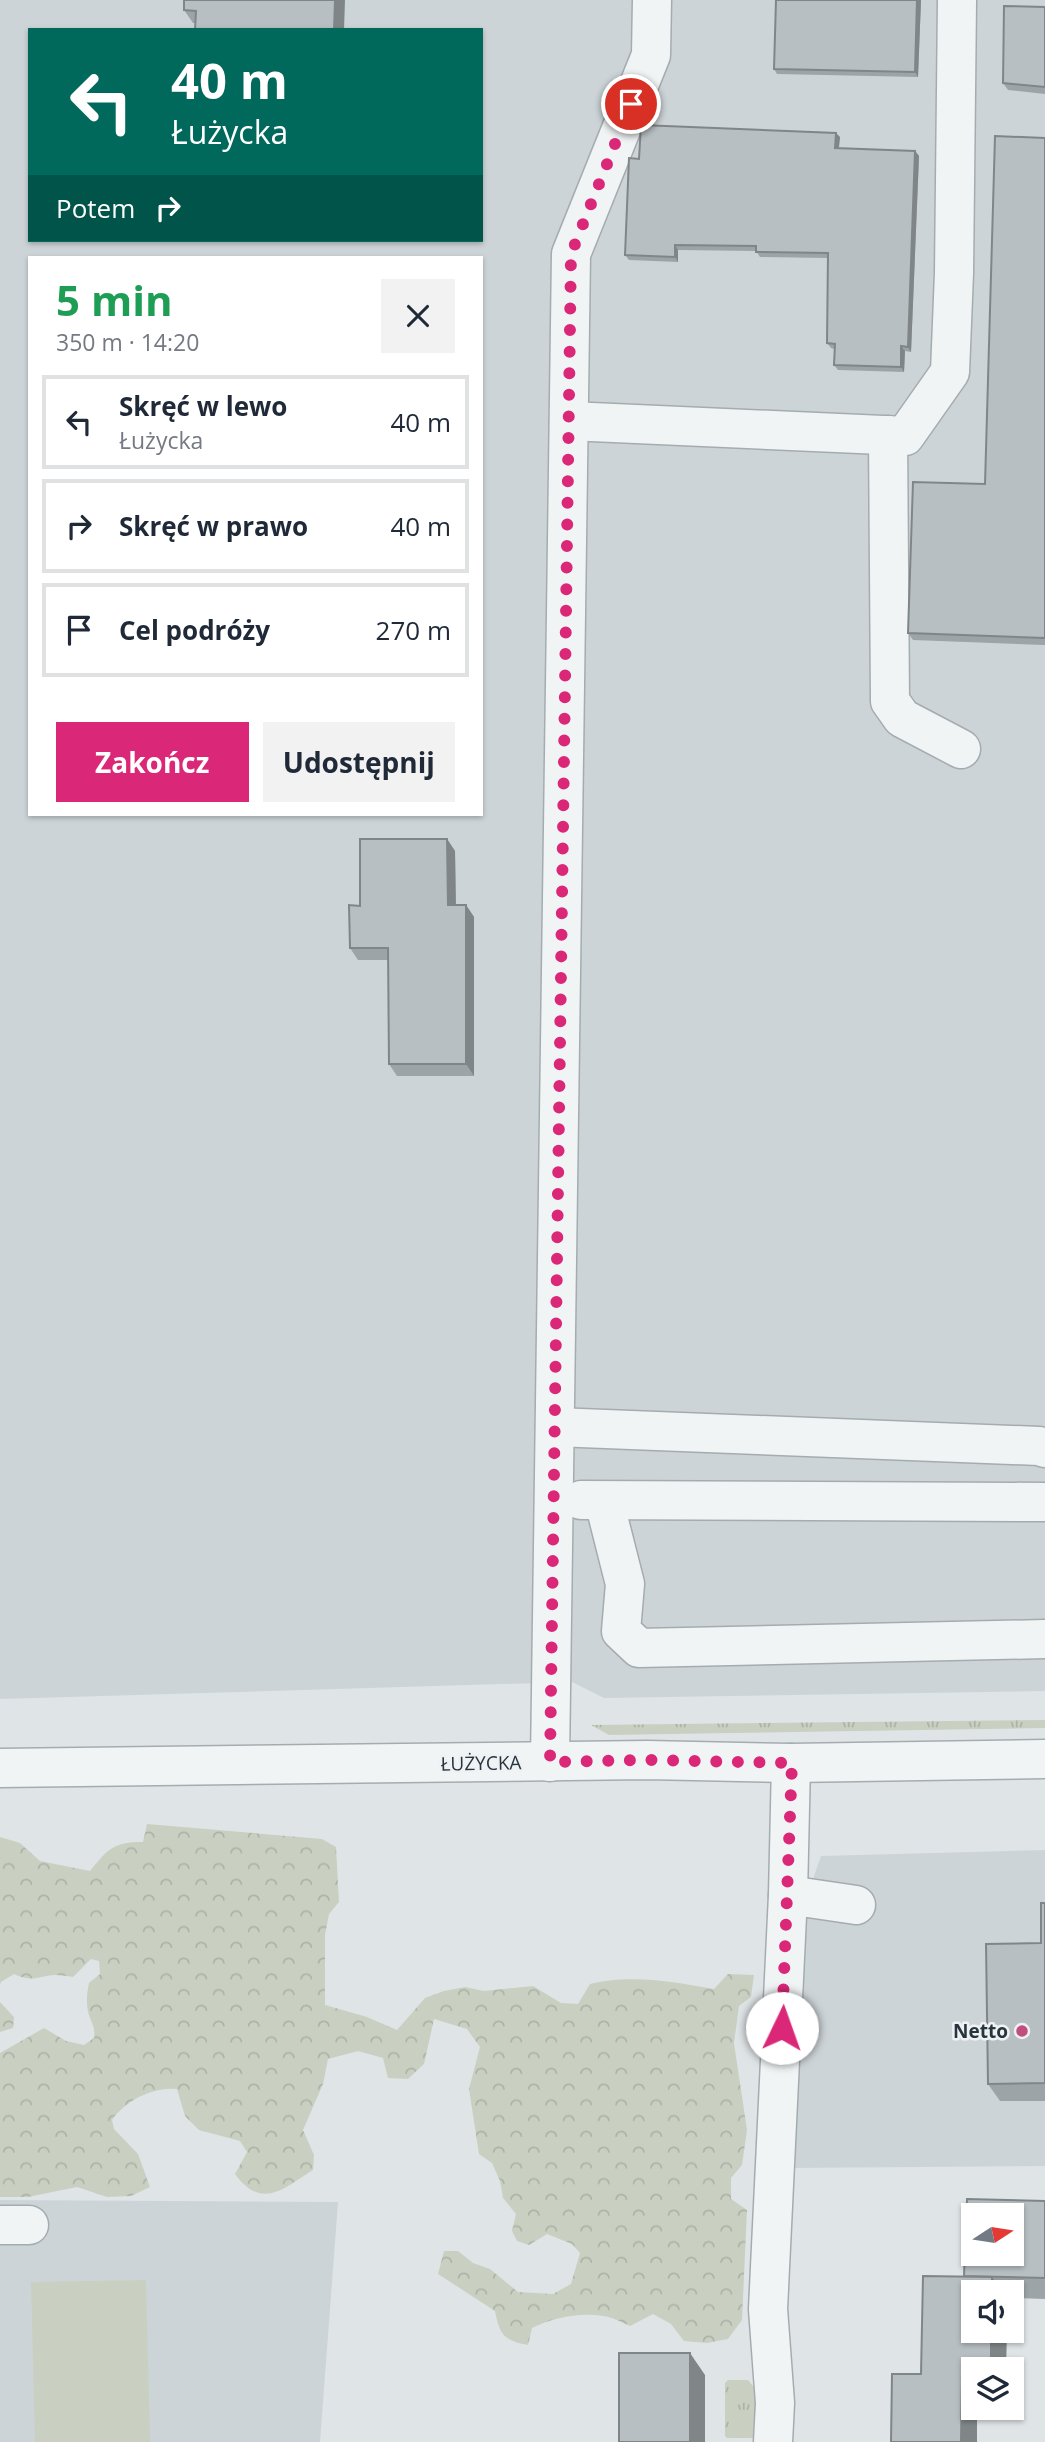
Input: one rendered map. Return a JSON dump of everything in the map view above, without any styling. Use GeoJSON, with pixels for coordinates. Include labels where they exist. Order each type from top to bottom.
{"type":"FeatureCollection","features":[{"type":"Feature","properties":{"kind":"street"},"geometry":{"type":"LineString","coordinates":[[550,1762],[571,254],[650,55],[652,0]]}},
{"type":"Feature","properties":{"kind":"street"},"geometry":{"type":"LineString","coordinates":[[569,421],[905,436],[950,372],[954,273],[957,0]]}},
{"type":"Feature","properties":{"kind":"street"},"geometry":{"type":"LineString","coordinates":[[888,435],[890,701],[902,718],[961,749]]}},
{"type":"Feature","properties":{"kind":"street"},"geometry":{"type":"LineString","coordinates":[[555,1427],[1045,1448]]}},
{"type":"Feature","properties":{"kind":"street"},"geometry":{"type":"LineString","coordinates":[[554,1500],[1045,1502]]}},
{"type":"Feature","properties":{"kind":"street"},"geometry":{"type":"LineString","coordinates":[[604,1501],[625,1584],[621,1631],[639,1648],[1045,1639]]}},
{"type":"Feature","properties":{"kind":"street","name":"ŁUŻYCKA"},"geometry":{"type":"LineString","coordinates":[[0,1768],[647,1760],[792,1763],[1045,1759]]}},
{"type":"Feature","properties":{"kind":"street"},"geometry":{"type":"LineString","coordinates":[[773,2442],[775,2403],[768,2309],[792,1763]]}},
{"type":"Feature","properties":{"kind":"street"},"geometry":{"type":"LineString","coordinates":[[788,1895],[856,1905]]}},
{"type":"Feature","properties":{"kind":"shaded area"},"geometry":{"type":"Polygon","coordinates":[[[0,0],[1045,0],[1045,1691],[604,1698],[572,1682],[0,1699],[0,0]]]}},
{"type":"Feature","properties":{"kind":"shaded area"},"geometry":{"type":"Polygon","coordinates":[[[1045,1850],[1045,2166],[786,2168],[795,1930],[821,1856],[1045,1850]]]}},
{"type":"Feature","properties":{"kind":"shaded area"},"geometry":{"type":"Polygon","coordinates":[[[0,2200],[338,2202],[320,2442],[0,2442],[0,2200]]]}},
{"type":"Feature","properties":{"kind":"green space"},"geometry":{"type":"Polygon","coordinates":[[[1045,1720],[1045,1728],[609,1735],[591,1725],[1045,1720]]]}},
{"type":"Feature","properties":{"kind":"green space"},"geometry":{"type":"Polygon","coordinates":[[[147,1824],[322,1839],[336,1847],[339,1902],[329,1914],[325,1935],[325,2005],[367,2017],[397,2030],[425,1998],[465,1987],[484,1991],[533,1986],[561,2003],[578,2004],[590,1984],[605,1981],[652,1980],[714,1989],[728,1974],[754,1975],[751,1997],[739,2006],[734,2043],[747,2130],[742,2165],[731,2178],[731,2199],[747,2210],[742,2320],[728,2339],[707,2343],[684,2341],[671,2324],[653,2314],[630,2326],[606,2317],[576,2315],[548,2321],[532,2328],[528,2345],[504,2335],[495,2311],[438,2274],[444,2251],[458,2251],[473,2263],[490,2269],[518,2292],[553,2294],[571,2284],[580,2253],[572,2244],[547,2234],[529,2245],[517,2241],[512,2231],[516,2214],[503,2198],[500,2181],[492,2163],[479,2154],[469,2089],[480,2047],[467,2029],[434,2019],[424,2064],[408,2079],[388,2078],[383,2058],[358,2051],[328,2059],[323,2084],[303,2130],[314,2155],[313,2170],[283,2189],[264,2194],[245,2185],[235,2174],[247,2152],[240,2141],[199,2130],[185,2116],[177,2089],[168,2089],[141,2096],[125,2106],[112,2120],[114,2129],[138,2154],[150,2187],[131,2196],[107,2197],[77,2187],[28,2197],[0,2197],[0,2053],[44,2028],[66,2041],[84,2045],[94,2038],[87,1994],[89,1983],[100,1974],[99,1961],[91,1959],[73,1977],[55,1975],[31,1979],[14,1974],[0,1985],[0,1837],[20,1843],[40,1861],[90,1871],[112,1848],[125,1843],[143,1842],[147,1824]]]}},
{"type":"Feature","properties":{"kind":"green space"},"geometry":{"type":"Polygon","coordinates":[[[0,2002],[14,2017],[13,2028],[0,2032],[0,2002]]]}},
{"type":"Feature","properties":{"kind":"green space"},"geometry":{"type":"Polygon","coordinates":[[[146,2280],[150,2442],[35,2442],[31,2282],[146,2280]]]}},
{"type":"Feature","properties":{"kind":"green space"},"geometry":{"type":"Polygon","coordinates":[[[728,2380],[748,2380],[758,2392],[756,2438],[725,2436],[725,2383],[728,2380]]]}},
{"type":"Feature","properties":{"kind":"building"},"geometry":{"type":"Polygon","coordinates":[[[184,0],[335,0],[334,28],[195,28],[196,11],[184,10],[184,0]]]}},
{"type":"Feature","properties":{"kind":"building"},"geometry":{"type":"Polygon","coordinates":[[[776,0],[917,0],[915,72],[774,69],[776,0]]]}},
{"type":"Feature","properties":{"kind":"building"},"geometry":{"type":"Polygon","coordinates":[[[1004,6],[1045,7],[1045,87],[1003,83],[1004,6]]]}},
{"type":"Feature","properties":{"kind":"building"},"geometry":{"type":"Polygon","coordinates":[[[641,125],[836,133],[835,148],[915,151],[908,347],[901,346],[901,367],[834,365],[835,344],[827,343],[828,253],[756,252],[756,246],[675,245],[675,257],[625,255],[629,158],[639,159],[641,125]]]}},
{"type":"Feature","properties":{"kind":"building"},"geometry":{"type":"Polygon","coordinates":[[[995,136],[1045,138],[1045,638],[908,633],[913,482],[985,484],[995,136]]]}},
{"type":"Feature","properties":{"kind":"building"},"geometry":{"type":"Polygon","coordinates":[[[360,839],[447,839],[448,905],[466,905],[466,1064],[389,1064],[388,948],[350,948],[349,905],[360,906],[360,839]]]}},
{"type":"Feature","properties":{"kind":"building","name":"Netto"},"geometry":{"type":"Polygon","coordinates":[[[1041,1903],[1045,1903],[1045,2083],[988,2084],[986,1944],[1041,1943],[1041,1903]]]}},
{"type":"Feature","properties":{"kind":"building"},"geometry":{"type":"Polygon","coordinates":[[[967,2199],[1045,2201],[1045,2278],[964,2276],[964,2266],[1024,2266],[1024,2203],[967,2203],[967,2199]]]}},
{"type":"Feature","properties":{"kind":"building"},"geometry":{"type":"Polygon","coordinates":[[[923,2276],[992,2277],[992,2280],[961,2280],[961,2343],[991,2343],[991,2357],[961,2357],[961,2442],[891,2442],[892,2374],[921,2374],[923,2276]]]}},
{"type":"Feature","properties":{"kind":"building"},"geometry":{"type":"Polygon","coordinates":[[[619,2353],[690,2353],[690,2442],[619,2442],[619,2353]]]}},
{"type":"Feature","properties":{"kind":"place","name":"Netto"},"geometry":{"type":"Point","coordinates":[1022,2031]}},
{"type":"Feature","properties":{"kind":"route"},"geometry":{"type":"LineString","coordinates":[[631,104],[571,254],[550,1762],[647,1760],[792,1763],[782,2028]]}}]}
